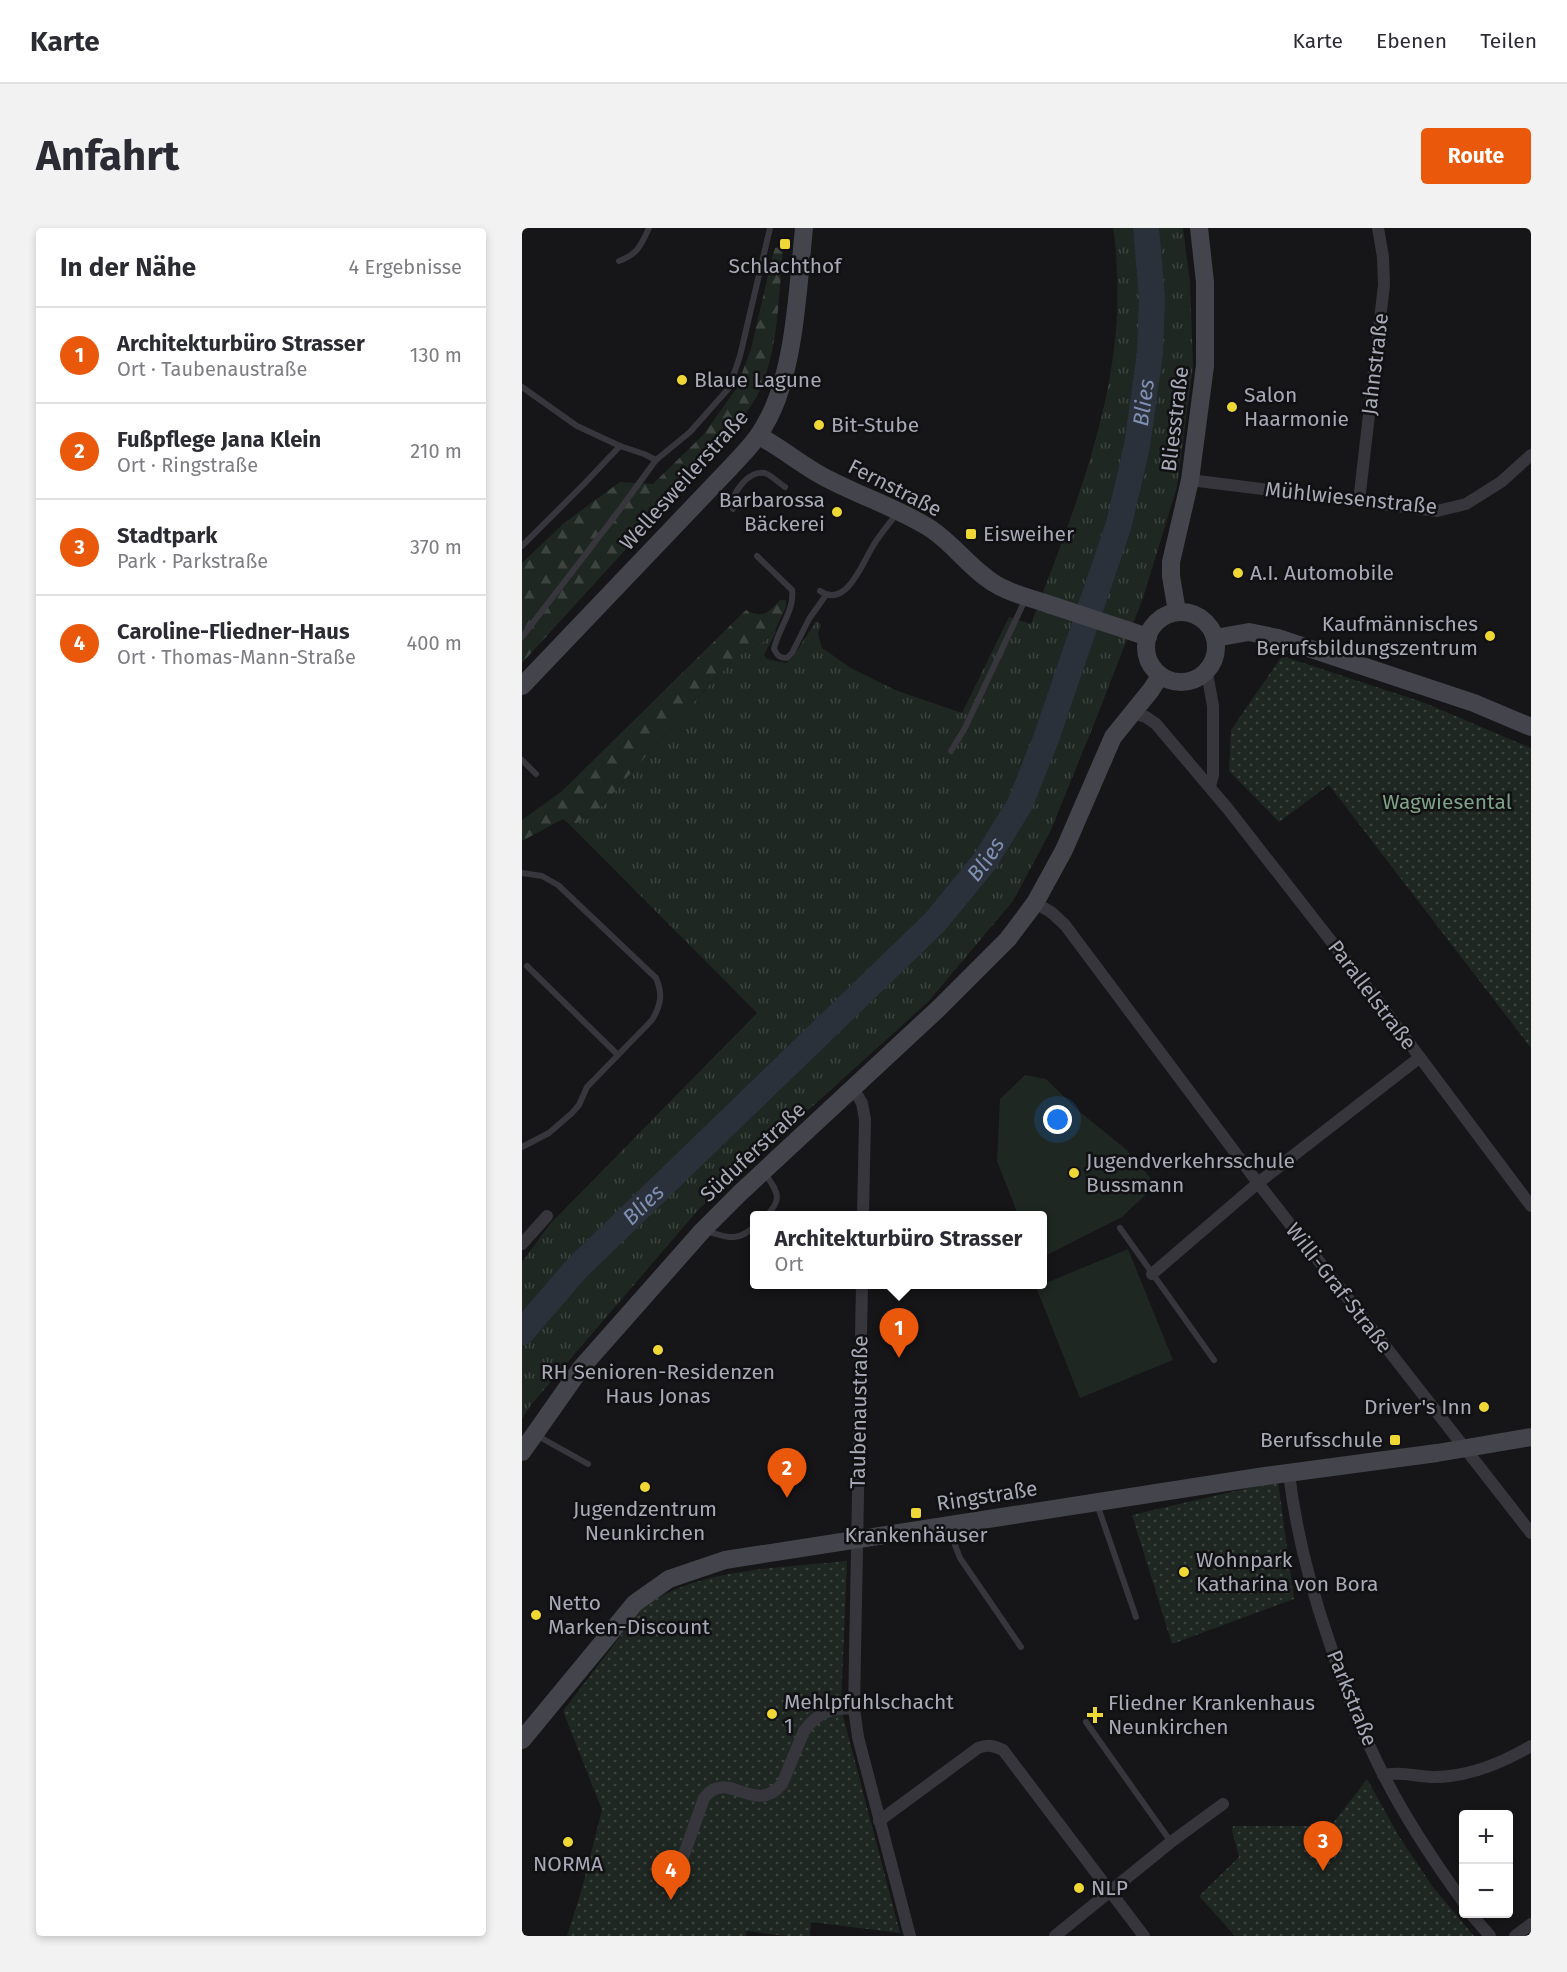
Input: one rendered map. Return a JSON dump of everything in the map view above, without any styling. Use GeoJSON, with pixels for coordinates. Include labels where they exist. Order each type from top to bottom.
{"type":"FeatureCollection","features":[{"type":"Feature","properties":{"kind":"street","name":"Wellesweilerstraße"},"geometry":{"type":"LineString","coordinates":[[522,686],[759,436],[776,404],[787,364],[804,228]]}},
{"type":"Feature","properties":{"kind":"street","name":"Bliesstraße"},"geometry":{"type":"LineString","coordinates":[[1177,612],[1170,576],[1170,562],[1190,480],[1205,366],[1205,282],[1199,228]]}},
{"type":"Feature","properties":{"kind":"street","name":"Jahnstraße"},"geometry":{"type":"LineString","coordinates":[[1359,501],[1384,285],[1383,257],[1378,228]]}},
{"type":"Feature","properties":{"kind":"street","name":"Fernstraße"},"geometry":{"type":"LineString","coordinates":[[759,436],[831,481],[899,510],[932,530],[997,585],[1148,637]]}},
{"type":"Feature","properties":{"kind":"street","name":"Mühlwiesenstraße"},"geometry":{"type":"LineString","coordinates":[[1190,480],[1437,511],[1466,504],[1501,482],[1531,455]]}},
{"type":"Feature","properties":{"kind":"street"},"geometry":{"type":"LineString","coordinates":[[1177,612],[1196,614],[1206,621],[1213,630],[1217,652],[1207,673],[1184,683],[1160,676],[1152,668],[1147,658],[1146,646],[1154,625],[1162,617],[1177,612]]}},
{"type":"Feature","properties":{"kind":"street"},"geometry":{"type":"LineString","coordinates":[[1215,638],[1249,632],[1278,638],[1474,703],[1531,728]]}},
{"type":"Feature","properties":{"kind":"street"},"geometry":{"type":"LineString","coordinates":[[1207,673],[1213,706],[1213,775],[1210,786]]}},
{"type":"Feature","properties":{"kind":"street"},"geometry":{"type":"LineString","coordinates":[[1035,903],[1064,850],[1113,737],[1160,676]]}},
{"type":"Feature","properties":{"kind":"street","name":"Parallelstraße"},"geometry":{"type":"LineString","coordinates":[[1131,713],[1146,717],[1156,724],[1210,786],[1377,1000],[1531,1206]]}},
{"type":"Feature","properties":{"kind":"street","name":"Süduferstraße"},"geometry":{"type":"LineString","coordinates":[[522,1452],[581,1368],[703,1230],[939,1008],[1008,939],[1035,903]]}},
{"type":"Feature","properties":{"kind":"street","name":"Willi-Graf-Straße"},"geometry":{"type":"LineString","coordinates":[[1035,903],[1051,912],[1065,925],[1258,1183],[1531,1533]]}},
{"type":"Feature","properties":{"kind":"street"},"geometry":{"type":"LineString","coordinates":[[1152,1274],[1258,1183],[1419,1058]]}},
{"type":"Feature","properties":{"kind":"street"},"geometry":{"type":"LineString","coordinates":[[853,1088],[862,1103],[865,1119],[863,1211]]}},
{"type":"Feature","properties":{"kind":"street"},"geometry":{"type":"LineString","coordinates":[[522,1244],[547,1216]]}},
{"type":"Feature","properties":{"kind":"street","name":"Taubenaustraße"},"geometry":{"type":"LineString","coordinates":[[862,1289],[854,1708],[858,1737],[910,1936]]}},
{"type":"Feature","properties":{"kind":"street","name":"Ringstraße"},"geometry":{"type":"LineString","coordinates":[[522,1740],[635,1603],[669,1579],[725,1560],[1254,1477],[1464,1449],[1531,1437]]}},
{"type":"Feature","properties":{"kind":"street","name":"Parkstraße"},"geometry":{"type":"LineString","coordinates":[[1289,1473],[1294,1516],[1313,1596],[1347,1694],[1383,1775],[1425,1847],[1459,1897]]}},
{"type":"Feature","properties":{"kind":"street"},"geometry":{"type":"LineString","coordinates":[[681,1863],[704,1798],[709,1791],[721,1787],[755,1796],[769,1794],[782,1784],[804,1731],[810,1724],[829,1710],[854,1708]]}},
{"type":"Feature","properties":{"kind":"street"},"geometry":{"type":"LineString","coordinates":[[879,1821],[978,1748],[987,1745],[995,1746],[1003,1750],[1144,1936]]}},
{"type":"Feature","properties":{"kind":"street"},"geometry":{"type":"LineString","coordinates":[[1383,1775],[1392,1773],[1433,1777],[1456,1776],[1478,1770],[1531,1746]]}},
{"type":"Feature","properties":{"kind":"street"},"geometry":{"type":"LineString","coordinates":[[1060,1934],[1171,1842],[1223,1804]]}},
{"type":"Feature","properties":{"kind":"street"},"geometry":{"type":"LineString","coordinates":[[1474,1918],[1490,1936]]}},
{"type":"Feature","properties":{"kind":"street"},"geometry":{"type":"LineString","coordinates":[[1515,1936],[1531,1924]]}},
{"type":"Feature","properties":{"kind":"lane"},"geometry":{"type":"LineString","coordinates":[[620,261],[632,256],[641,245],[649,228]]}},
{"type":"Feature","properties":{"kind":"lane","name":"Wellesweilerstraße"},"geometry":{"type":"LineString","coordinates":[[522,637],[656,460],[690,432],[729,388],[740,356],[770,228]]}},
{"type":"Feature","properties":{"kind":"lane"},"geometry":{"type":"LineString","coordinates":[[522,387],[577,426],[656,460]]}},
{"type":"Feature","properties":{"kind":"lane"},"geometry":{"type":"LineString","coordinates":[[522,546],[620,446]]}},
{"type":"Feature","properties":{"kind":"lane"},"geometry":{"type":"LineString","coordinates":[[733,510],[730,504],[734,495],[744,482],[755,474],[765,473],[785,487]]}},
{"type":"Feature","properties":{"kind":"lane"},"geometry":{"type":"LineString","coordinates":[[820,591],[833,596],[842,592],[855,578],[873,546],[899,510]]}},
{"type":"Feature","properties":{"kind":"lane"},"geometry":{"type":"LineString","coordinates":[[757,556],[793,593],[789,611],[774,649],[782,658],[787,658],[792,653],[809,619],[826,595]]}},
{"type":"Feature","properties":{"kind":"lane"},"geometry":{"type":"LineString","coordinates":[[951,751],[1033,599]]}},
{"type":"Feature","properties":{"kind":"lane"},"geometry":{"type":"LineString","coordinates":[[522,760],[536,774]]}},
{"type":"Feature","properties":{"kind":"lane"},"geometry":{"type":"LineString","coordinates":[[522,873],[542,876],[558,885],[656,978],[661,990],[659,1009],[652,1020],[586,1088],[579,1105],[572,1113],[549,1132],[522,1147]]}},
{"type":"Feature","properties":{"kind":"lane"},"geometry":{"type":"LineString","coordinates":[[527,966],[618,1055]]}},
{"type":"Feature","properties":{"kind":"lane"},"geometry":{"type":"LineString","coordinates":[[764,1171],[777,1191],[777,1201],[770,1211]]}},
{"type":"Feature","properties":{"kind":"lane"},"geometry":{"type":"LineString","coordinates":[[1120,1228],[1214,1359]]}},
{"type":"Feature","properties":{"kind":"lane"},"geometry":{"type":"LineString","coordinates":[[703,1230],[731,1238],[741,1236],[750,1230]]}},
{"type":"Feature","properties":{"kind":"lane"},"geometry":{"type":"LineString","coordinates":[[534,1434],[588,1464]]}},
{"type":"Feature","properties":{"kind":"lane"},"geometry":{"type":"LineString","coordinates":[[1097,1502],[1136,1617]]}},
{"type":"Feature","properties":{"kind":"lane"},"geometry":{"type":"LineString","coordinates":[[954,1524],[960,1558],[1021,1647]]}},
{"type":"Feature","properties":{"kind":"lane"},"geometry":{"type":"LineString","coordinates":[[1086,1722],[1171,1842]]}},
{"type":"Feature","properties":{"kind":"green space"},"geometry":{"type":"Polygon","coordinates":[[[1113,228],[1183,228],[1190,282],[1193,366],[1177,487],[1143,598],[1051,830],[1013,901],[928,1002],[699,1209],[531,1405],[522,1419],[522,1262],[550,1224],[757,1013],[569,824],[577,823],[599,809],[710,684],[738,656],[764,641],[775,630],[764,655],[767,659],[786,663],[793,657],[816,621],[821,624],[818,634],[822,648],[851,668],[895,690],[962,713],[1009,617],[1031,624],[1092,452],[1104,408],[1117,319],[1117,273],[1113,228]]]}},
{"type":"Feature","properties":{"kind":"green space"},"geometry":{"type":"Polygon","coordinates":[[[781,247],[783,251],[773,345],[764,381],[756,398],[732,433],[522,663],[522,563],[564,523],[620,482],[653,484],[703,435],[736,389],[751,349],[775,248],[781,247]]]}},
{"type":"Feature","properties":{"kind":"green space"},"geometry":{"type":"Polygon","coordinates":[[[780,600],[786,600],[786,607],[775,630],[764,641],[738,656],[710,684],[599,809],[577,823],[569,824],[563,819],[522,841],[522,820],[562,791],[746,610],[757,614],[765,613],[780,600]]]}},
{"type":"Feature","properties":{"kind":"green space","name":"Wagwiesental"},"geometry":{"type":"Polygon","coordinates":[[[1282,656],[1425,703],[1531,748],[1531,1048],[1329,785],[1279,822],[1229,771],[1231,730],[1282,656]]]}},
{"type":"Feature","properties":{"kind":"green space","name":"Jugendverkehrsschule Bussmann"},"geometry":{"type":"Polygon","coordinates":[[[1025,1075],[1046,1079],[1080,1112],[1127,1150],[1156,1185],[1122,1217],[1047,1255],[1047,1211],[1016,1211],[997,1161],[1000,1099],[1025,1075]]]}},
{"type":"Feature","properties":{"kind":"green space"},"geometry":{"type":"Polygon","coordinates":[[[1128,1249],[1173,1360],[1080,1398],[1037,1289],[1047,1289],[1047,1282],[1128,1249]]]}},
{"type":"Feature","properties":{"kind":"green space"},"geometry":{"type":"Polygon","coordinates":[[[1278,1481],[1294,1599],[1172,1644],[1132,1515],[1278,1481]]]}},
{"type":"Feature","properties":{"kind":"green space"},"geometry":{"type":"Polygon","coordinates":[[[847,1561],[841,1708],[900,1933],[811,1922],[810,1936],[785,1936],[747,1931],[746,1936],[567,1936],[602,1810],[563,1711],[642,1608],[664,1595],[714,1577],[740,1572],[847,1561]]]}},
{"type":"Feature","properties":{"kind":"green space"},"geometry":{"type":"Polygon","coordinates":[[[1367,1779],[1400,1838],[1433,1887],[1474,1936],[1235,1936],[1199,1896],[1239,1857],[1232,1831],[1233,1826],[1331,1826],[1367,1779]]]}},
{"type":"Feature","properties":{"kind":"waterway","name":"Blies"},"geometry":{"type":"LineString","coordinates":[[522,1332],[576,1269],[935,922],[985,861],[1020,804],[1047,736],[1119,524],[1137,446],[1150,353],[1152,297],[1146,228]]}},
{"type":"Feature","properties":{"kind":"place","name":"Schlachthof"},"geometry":{"type":"Point","coordinates":[785,244]}},
{"type":"Feature","properties":{"kind":"place","name":"Blaue Lagune"},"geometry":{"type":"Point","coordinates":[682,380]}},
{"type":"Feature","properties":{"kind":"place","name":"Salon Haarmonie"},"geometry":{"type":"Point","coordinates":[1232,407]}},
{"type":"Feature","properties":{"kind":"place","name":"Bit-Stube"},"geometry":{"type":"Point","coordinates":[819,425]}},
{"type":"Feature","properties":{"kind":"place","name":"Barbarossa Bäckerei"},"geometry":{"type":"Point","coordinates":[837,512]}},
{"type":"Feature","properties":{"kind":"place","name":"Eisweiher"},"geometry":{"type":"Point","coordinates":[971,534]}},
{"type":"Feature","properties":{"kind":"place","name":"A.I. Automobile"},"geometry":{"type":"Point","coordinates":[1238,573]}},
{"type":"Feature","properties":{"kind":"place","name":"Kaufmännisches Berufsbildungszentrum"},"geometry":{"type":"Point","coordinates":[1490,636]}},
{"type":"Feature","properties":{"kind":"place","name":"Jugendverkehrsschule Bussmann"},"geometry":{"type":"Point","coordinates":[1074,1173]}},
{"type":"Feature","properties":{"kind":"place","name":"RH Senioren-Residenzen Haus Jonas"},"geometry":{"type":"Point","coordinates":[658,1350]}},
{"type":"Feature","properties":{"kind":"place","name":"Architekturbüro Strasser"},"geometry":{"type":"Point","coordinates":[899,1358]}},
{"type":"Feature","properties":{"kind":"place","name":"Driver's Inn"},"geometry":{"type":"Point","coordinates":[1484,1407]}},
{"type":"Feature","properties":{"kind":"place","name":"Berufsschule"},"geometry":{"type":"Point","coordinates":[1395,1440]}},
{"type":"Feature","properties":{"kind":"place","name":"Jugendzentrum Neunkirchen"},"geometry":{"type":"Point","coordinates":[645,1487]}},
{"type":"Feature","properties":{"kind":"place","name":"Fußpflege Jana Klein"},"geometry":{"type":"Point","coordinates":[787,1498]}},
{"type":"Feature","properties":{"kind":"place","name":"Krankenhäuser"},"geometry":{"type":"Point","coordinates":[916,1513]}},
{"type":"Feature","properties":{"kind":"place","name":"Wohnpark Katharina von Bora"},"geometry":{"type":"Point","coordinates":[1184,1572]}},
{"type":"Feature","properties":{"kind":"place","name":"Netto Marken-Discount"},"geometry":{"type":"Point","coordinates":[536,1615]}},
{"type":"Feature","properties":{"kind":"place","name":"Mehlpfuhlschacht 1"},"geometry":{"type":"Point","coordinates":[772,1714]}},
{"type":"Feature","properties":{"kind":"place","name":"Fliedner Krankenhaus Neunkirchen"},"geometry":{"type":"Point","coordinates":[1095,1715]}},
{"type":"Feature","properties":{"kind":"place","name":"NORMA"},"geometry":{"type":"Point","coordinates":[568,1842]}},
{"type":"Feature","properties":{"kind":"place","name":"Stadtpark"},"geometry":{"type":"Point","coordinates":[1323,1871]}},
{"type":"Feature","properties":{"kind":"place","name":"NLP"},"geometry":{"type":"Point","coordinates":[1079,1888]}},
{"type":"Feature","properties":{"kind":"place","name":"Caroline-Fliedner-Haus"},"geometry":{"type":"Point","coordinates":[671,1900]}}]}
